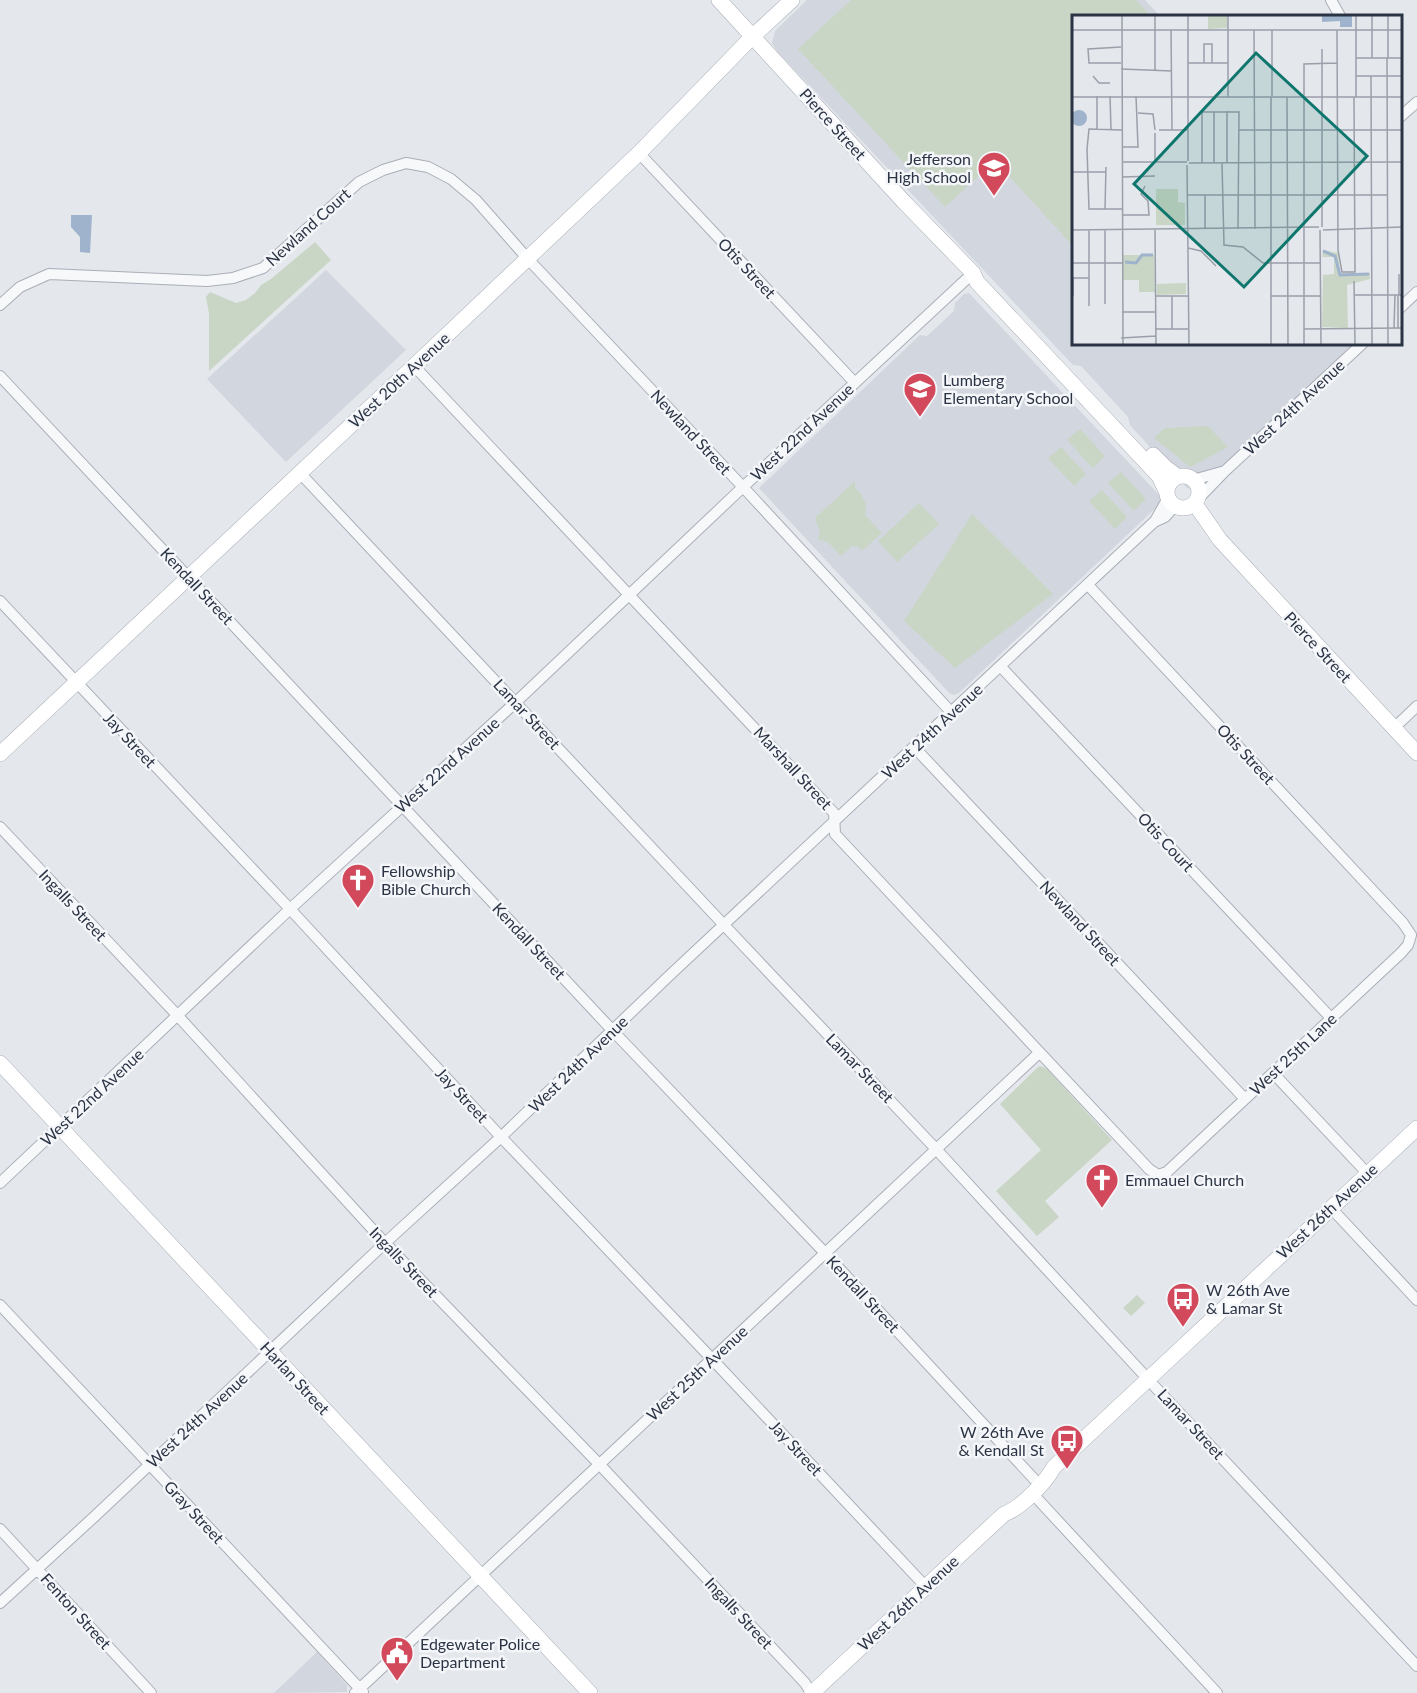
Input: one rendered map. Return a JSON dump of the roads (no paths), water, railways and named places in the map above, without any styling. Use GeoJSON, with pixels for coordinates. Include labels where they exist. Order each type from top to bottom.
{"type":"FeatureCollection","features":[{"type":"Feature","properties":{"kind":"street","name":"Pierce Street"},"geometry":{"type":"LineString","coordinates":[[719,0],[904,202],[973,273],[977,282],[1159,476],[1180,502],[1220,540],[1417,753]]}},
{"type":"Feature","properties":{"kind":"street","name":"West 20th Avenue"},"geometry":{"type":"LineString","coordinates":[[0,754],[639,153],[753,36],[792,0]]}},
{"type":"Feature","properties":{"kind":"street"},"geometry":{"type":"LineString","coordinates":[[1330,0],[1339,15]]}},
{"type":"Feature","properties":{"kind":"street"},"geometry":{"type":"LineString","coordinates":[[1402,116],[1417,102]]}},
{"type":"Feature","properties":{"kind":"street","name":"Otis Street"},"geometry":{"type":"LineString","coordinates":[[639,153],[855,383]]}},
{"type":"Feature","properties":{"kind":"street","name":"Newland Court"},"geometry":{"type":"LineString","coordinates":[[0,305],[20,287],[49,274],[207,281],[233,278],[263,268],[359,182],[383,170],[406,164],[429,167],[451,179],[476,200],[526,258]]}},
{"type":"Feature","properties":{"kind":"street","name":"Newland Street"},"geometry":{"type":"LineString","coordinates":[[526,258],[743,487],[951,712]]}},
{"type":"Feature","properties":{"kind":"street","name":"Pierce Street"},"geometry":{"type":"LineString","coordinates":[[973,273],[983,276],[1166,468],[1186,479]]}},
{"type":"Feature","properties":{"kind":"street","name":"West 22nd Avenue"},"geometry":{"type":"LineString","coordinates":[[0,1183],[290,909],[516,702],[973,273]]}},
{"type":"Feature","properties":{"kind":"street"},"geometry":{"type":"LineString","coordinates":[[1402,307],[1417,293]]}},
{"type":"Feature","properties":{"kind":"street","name":"West 24th Avenue"},"geometry":{"type":"LineString","coordinates":[[0,1603],[501,1137],[670,975],[1154,522],[1165,517],[1180,502],[1225,471],[1361,345]]}},
{"type":"Feature","properties":{"kind":"street","name":"Marshall Street"},"geometry":{"type":"LineString","coordinates":[[414,366],[834,813],[835,834],[1149,1169],[1158,1174]]}},
{"type":"Feature","properties":{"kind":"street","name":"Kendall Street"},"geometry":{"type":"LineString","coordinates":[[0,376],[613,1031],[825,1253],[1217,1693]]}},
{"type":"Feature","properties":{"kind":"street","name":"West 24th Avenue"},"geometry":{"type":"LineString","coordinates":[[1186,479],[1225,471]]}},
{"type":"Feature","properties":{"kind":"street","name":"Lamar Street"},"geometry":{"type":"LineString","coordinates":[[300,473],[936,1149],[1417,1666]]}},
{"type":"Feature","properties":{"kind":"street"},"geometry":{"type":"LineString","coordinates":[[1186,479],[1199,489],[1180,502],[1170,483],[1186,479]]}},
{"type":"Feature","properties":{"kind":"street","name":"Otis Street"},"geometry":{"type":"LineString","coordinates":[[1088,585],[1403,923]]}},
{"type":"Feature","properties":{"kind":"street","name":"Jay Street"},"geometry":{"type":"LineString","coordinates":[[0,601],[926,1587]]}},
{"type":"Feature","properties":{"kind":"street","name":"Otis Court"},"geometry":{"type":"LineString","coordinates":[[1001,667],[1331,1018]]}},
{"type":"Feature","properties":{"kind":"street"},"geometry":{"type":"LineString","coordinates":[[1393,729],[1417,706]]}},
{"type":"Feature","properties":{"kind":"street","name":"Newland Street"},"geometry":{"type":"LineString","coordinates":[[915,748],[1245,1099]]}},
{"type":"Feature","properties":{"kind":"street","name":"Ingalls Street"},"geometry":{"type":"LineString","coordinates":[[0,827],[178,1016],[385,1243],[600,1465],[812,1693]]}},
{"type":"Feature","properties":{"kind":"street","name":"West 25th Lane"},"geometry":{"type":"LineString","coordinates":[[1158,1174],[1167,1172],[1401,953],[1408,945],[1411,935],[1403,923]]}},
{"type":"Feature","properties":{"kind":"street","name":"West 25th Avenue"},"geometry":{"type":"LineString","coordinates":[[360,1692],[1039,1053]]}},
{"type":"Feature","properties":{"kind":"street","name":"Harlan Street"},"geometry":{"type":"LineString","coordinates":[[0,1064],[590,1693]]}},
{"type":"Feature","properties":{"kind":"street"},"geometry":{"type":"LineString","coordinates":[[1273,1073],[1368,1174]]}},
{"type":"Feature","properties":{"kind":"street","name":"West 26th Avenue"},"geometry":{"type":"LineString","coordinates":[[812,1693],[1004,1514],[1013,1510],[1043,1471],[1054,1467],[1417,1128]]}},
{"type":"Feature","properties":{"kind":"street"},"geometry":{"type":"LineString","coordinates":[[1331,1208],[1417,1300]]}},
{"type":"Feature","properties":{"kind":"street","name":"Gray Street"},"geometry":{"type":"LineString","coordinates":[[0,1305],[360,1692]]}},
{"type":"Feature","properties":{"kind":"street","name":"Fenton Street"},"geometry":{"type":"LineString","coordinates":[[0,1529],[151,1693]]}},
{"type":"Feature","properties":{"kind":"water"},"geometry":{"type":"Polygon","coordinates":[[[71,215],[92,215],[90,253],[80,252],[80,237],[71,227],[71,215]]]}},
{"type":"Feature","properties":{"kind":"place","name":"Jefferson High School"},"geometry":{"type":"Point","coordinates":[994,197]}},
{"type":"Feature","properties":{"kind":"place","name":"Lumberg Elementary School"},"geometry":{"type":"Point","coordinates":[920,418]}},
{"type":"Feature","properties":{"kind":"place","name":"Fellowship Bible Church"},"geometry":{"type":"Point","coordinates":[358,909]}},
{"type":"Feature","properties":{"kind":"place","name":"Emmauel Church"},"geometry":{"type":"Point","coordinates":[1102,1209]}},
{"type":"Feature","properties":{"kind":"place","name":"W 26th Ave & Lamar St"},"geometry":{"type":"Point","coordinates":[1183,1328]}},
{"type":"Feature","properties":{"kind":"place","name":"W 26th Ave & Kendall St"},"geometry":{"type":"Point","coordinates":[1067,1470]}},
{"type":"Feature","properties":{"kind":"place","name":"Edgewater Police Department"},"geometry":{"type":"Point","coordinates":[397,1682]}}]}
